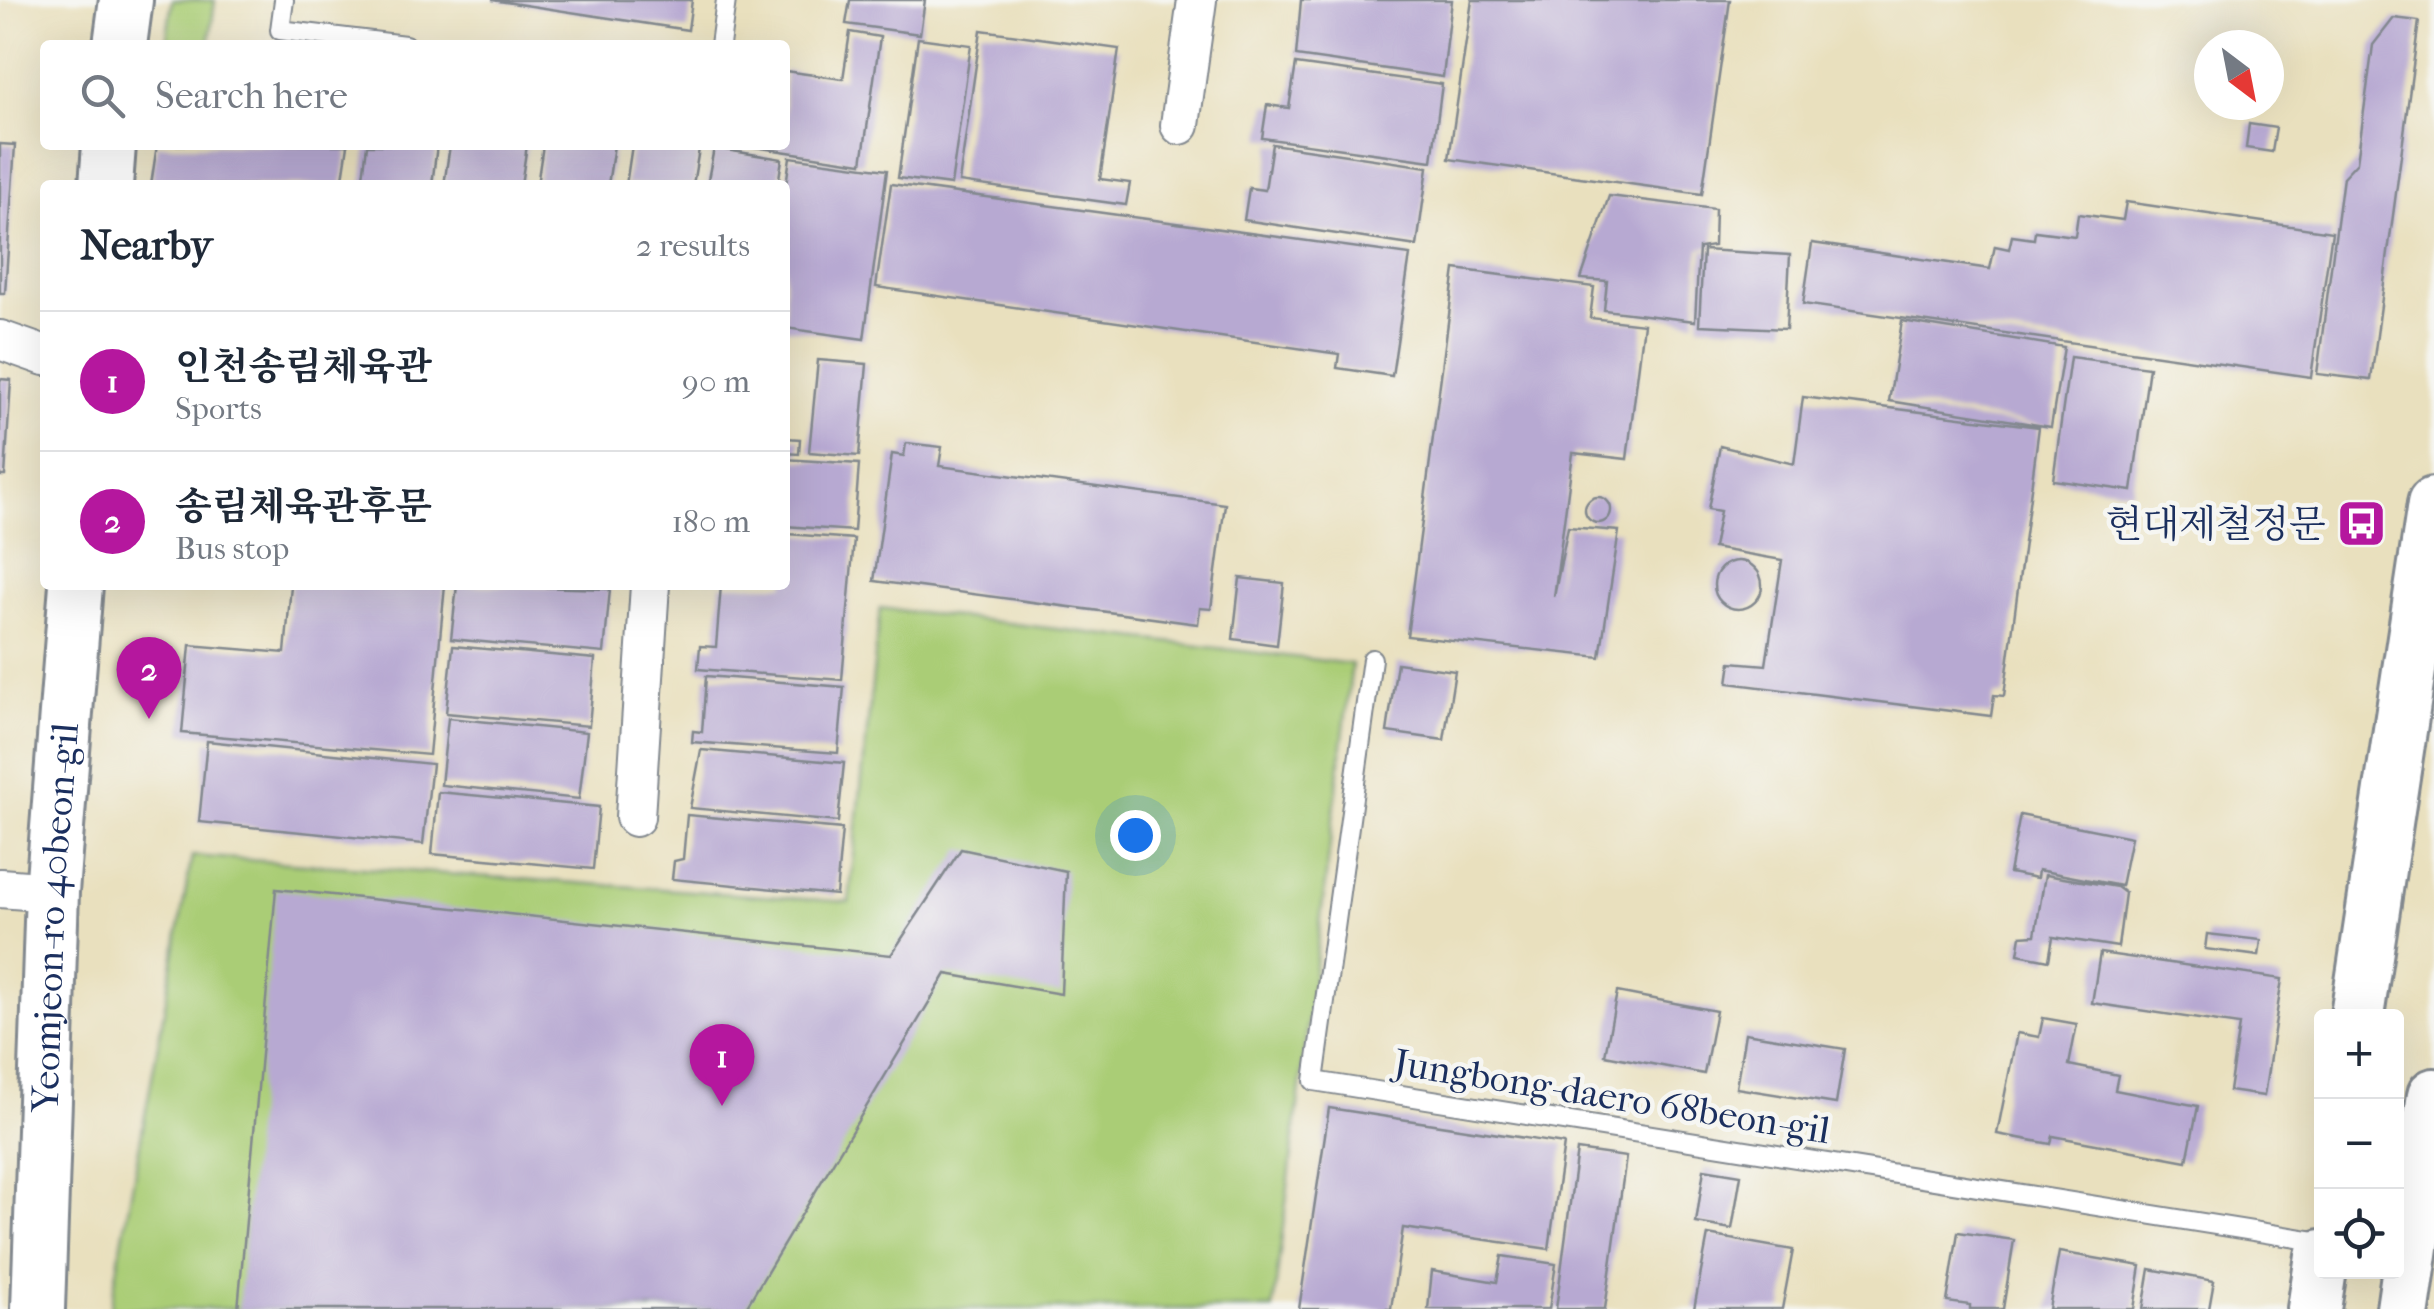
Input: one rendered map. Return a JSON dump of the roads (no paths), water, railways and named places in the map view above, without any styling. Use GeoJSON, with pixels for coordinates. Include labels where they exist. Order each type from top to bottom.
{"type":"FeatureCollection","features":[{"type":"Feature","properties":{"kind":"street"},"geometry":{"type":"LineString","coordinates":[[121,40],[126,0]]}},
{"type":"Feature","properties":{"kind":"street"},"geometry":{"type":"LineString","coordinates":[[1180,125],[1197,0]]}},
{"type":"Feature","properties":{"kind":"street"},"geometry":{"type":"LineString","coordinates":[[106,180],[109,150]]}},
{"type":"Feature","properties":{"kind":"street"},"geometry":{"type":"LineString","coordinates":[[0,340],[40,354]]}},
{"type":"Feature","properties":{"kind":"street"},"geometry":{"type":"LineString","coordinates":[[2358,1009],[2434,504]]}},
{"type":"Feature","properties":{"kind":"street","name":"Yeomjeon-ro 40beon-gil"},"geometry":{"type":"LineString","coordinates":[[38,1309],[52,892],[76,590]]}},
{"type":"Feature","properties":{"kind":"street"},"geometry":{"type":"LineString","coordinates":[[635,817],[650,590]]}},
{"type":"Feature","properties":{"kind":"street"},"geometry":{"type":"LineString","coordinates":[[0,888],[52,892]]}},
{"type":"Feature","properties":{"kind":"street"},"geometry":{"type":"LineString","coordinates":[[2403,1309],[2434,1095]]}},
{"type":"Feature","properties":{"kind":"street"},"geometry":{"type":"LineString","coordinates":[[2314,1309],[2319,1279]]}},
{"type":"Feature","properties":{"kind":"lane"},"geometry":{"type":"LineString","coordinates":[[284,0],[280,30],[363,40]]}},
{"type":"Feature","properties":{"kind":"lane"},"geometry":{"type":"LineString","coordinates":[[721,40],[726,0]]}},
{"type":"Feature","properties":{"kind":"lane","name":"Jungbong-daero 68beon-gil"},"geometry":{"type":"LineString","coordinates":[[1372,659],[1314,1081],[2314,1241]]}},
{"type":"Feature","properties":{"kind":"place","name":"현대제철정문"},"geometry":{"type":"Point","coordinates":[2361,524]}},
{"type":"Feature","properties":{"kind":"place","name":"송림체육관후문"},"geometry":{"type":"Point","coordinates":[149,719]}},
{"type":"Feature","properties":{"kind":"place","name":"인천송림체육관"},"geometry":{"type":"Point","coordinates":[722,1106]}}]}
